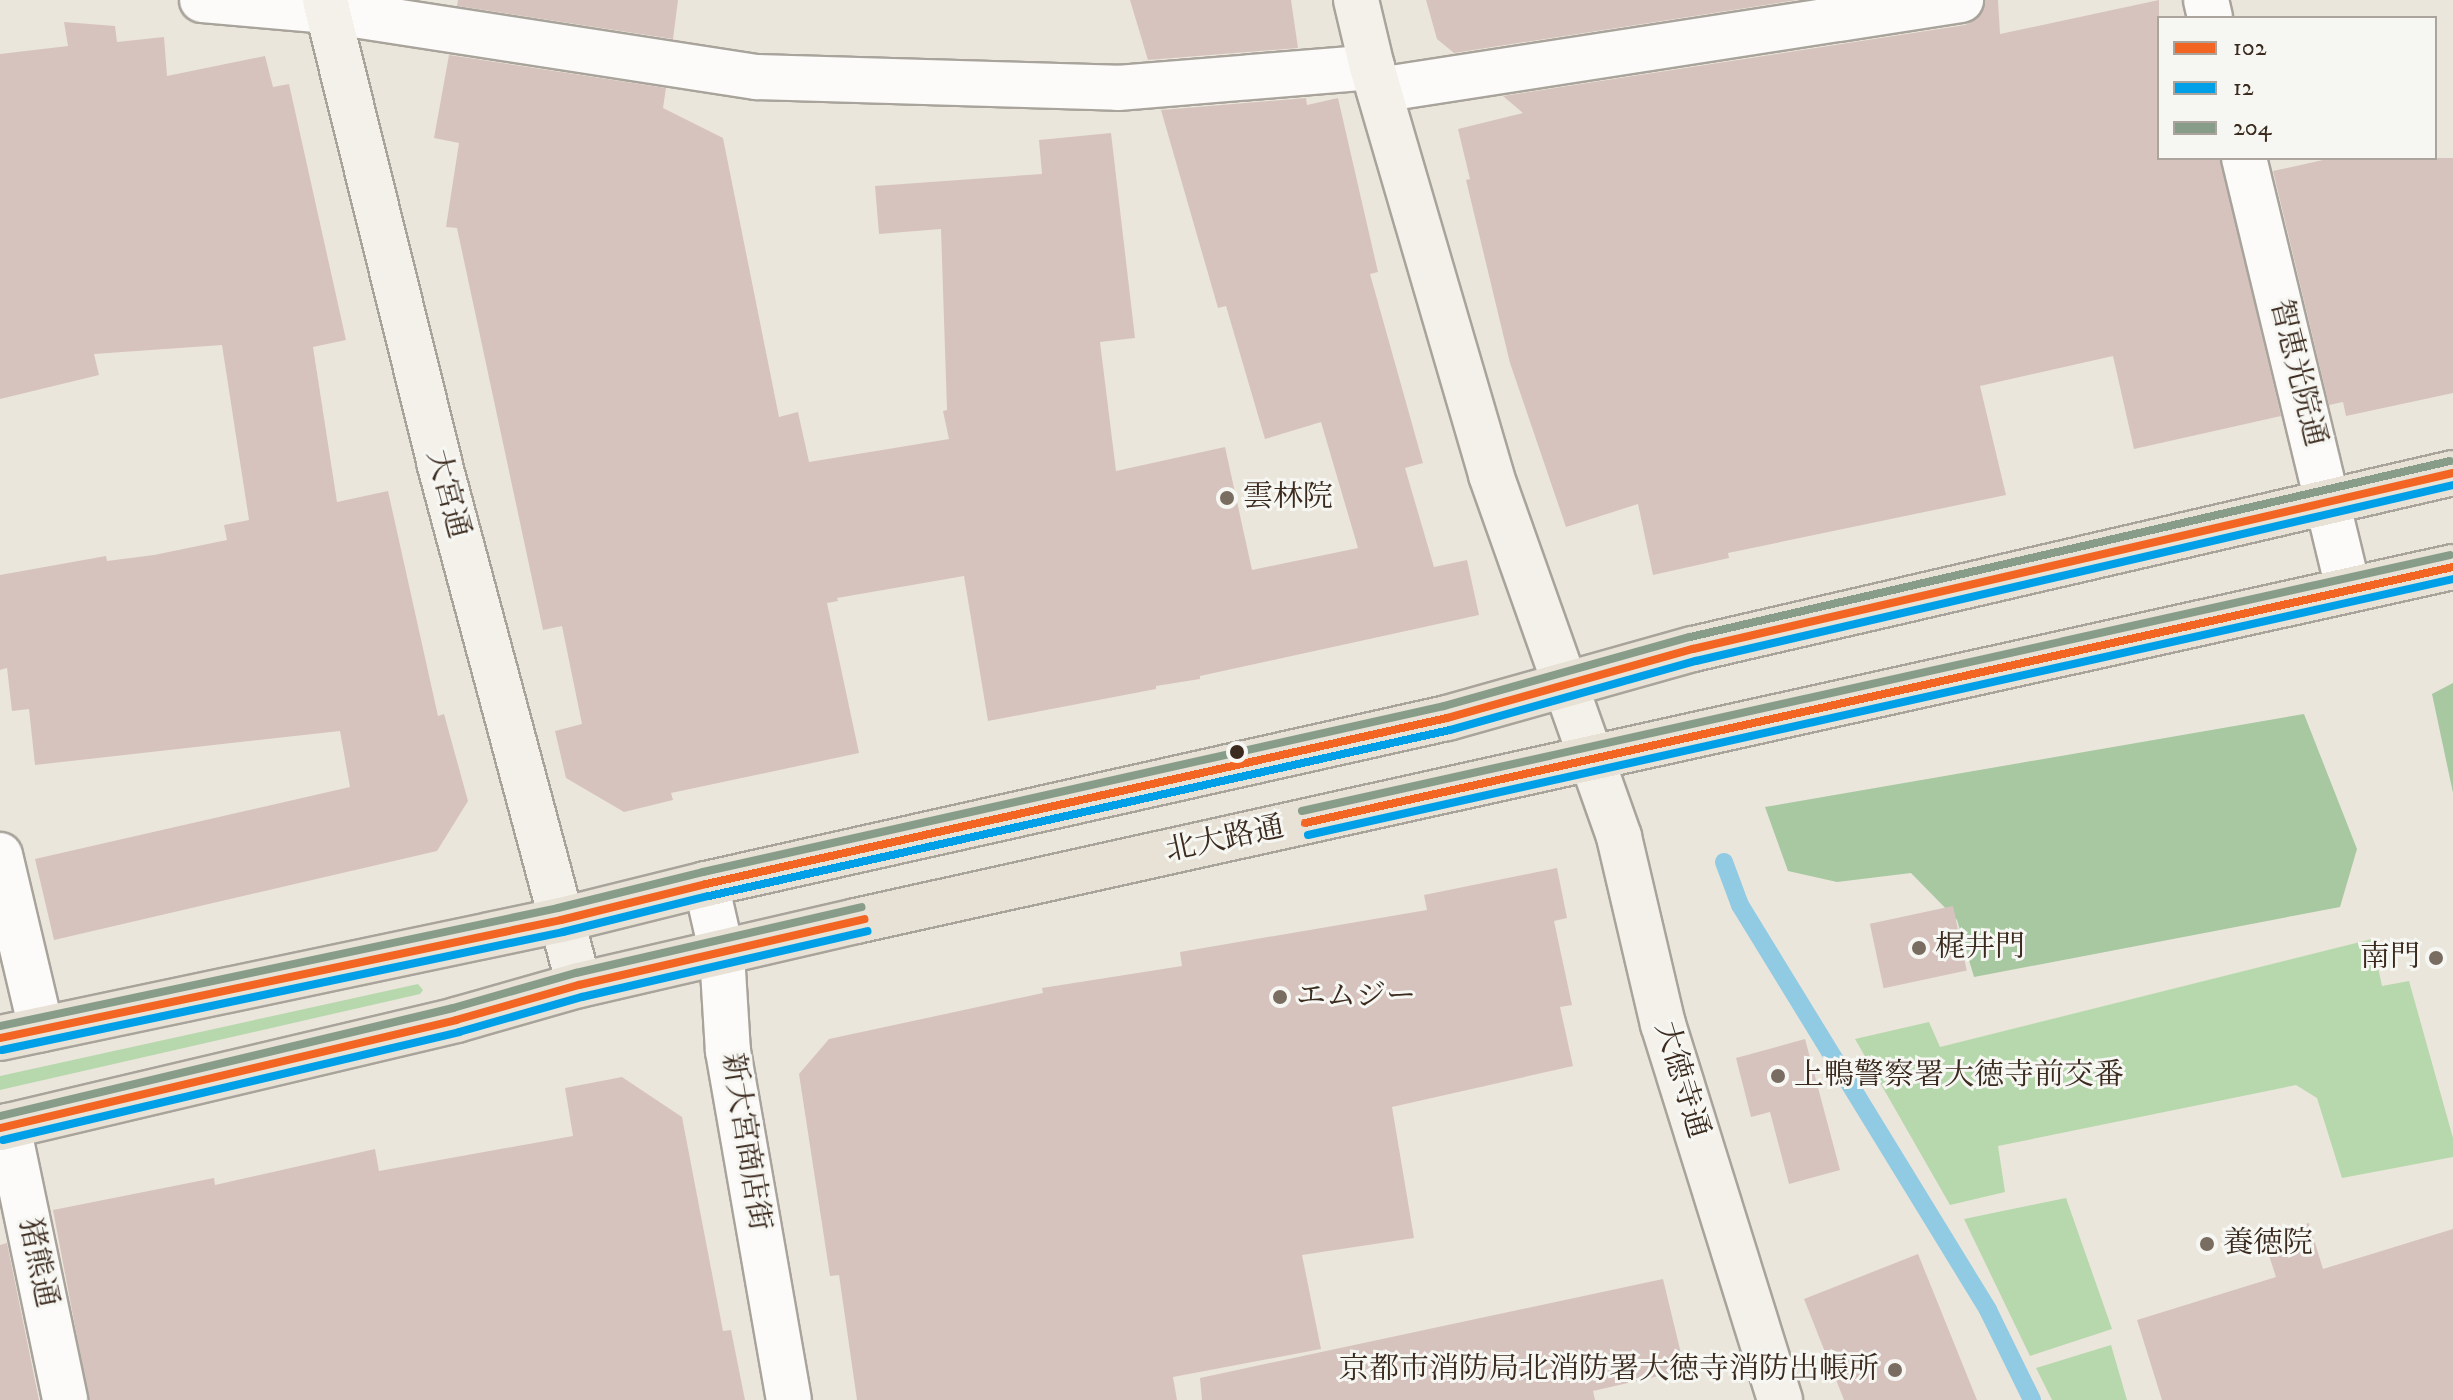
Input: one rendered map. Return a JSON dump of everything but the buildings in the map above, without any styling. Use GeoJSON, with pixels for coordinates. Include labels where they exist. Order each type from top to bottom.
{"type":"FeatureCollection","features":[{"type":"Feature","properties":{"kind":"main road"},"geometry":{"type":"LineString","coordinates":[[21,1033],[561,920],[706,884],[1447,718],[1693,649],[2453,473]]}},
{"type":"Feature","properties":{"kind":"main road","name":"北大路通"},"geometry":{"type":"LineString","coordinates":[[4,1127],[456,1020],[579,985],[856,921],[2453,567]]}},
{"type":"Feature","properties":{"kind":"street"},"geometry":{"type":"LineString","coordinates":[[202,0],[327,6],[757,77],[1118,88],[1376,79],[1961,0]]}},
{"type":"Feature","properties":{"kind":"street","name":"大徳寺通"},"geometry":{"type":"LineString","coordinates":[[1356,0],[1491,475],[1619,837],[1663,1024],[1780,1400]]}},
{"type":"Feature","properties":{"kind":"street","name":"大宮通"},"geometry":{"type":"LineString","coordinates":[[327,6],[439,462],[579,985]]}},
{"type":"Feature","properties":{"kind":"street","name":"智恵光院通"},"geometry":{"type":"LineString","coordinates":[[2244,160],[2348,588]]}},
{"type":"Feature","properties":{"kind":"street"},"geometry":{"type":"LineString","coordinates":[[0,855],[21,1033]]}},
{"type":"Feature","properties":{"kind":"street","name":"新大宮商店街"},"geometry":{"type":"LineString","coordinates":[[706,884],[722,954],[728,1051],[789,1400]]}},
{"type":"Feature","properties":{"kind":"street","name":"猪熊通"},"geometry":{"type":"LineString","coordinates":[[4,1127],[65,1400]]}},
{"type":"Feature","properties":{"kind":"green space"},"geometry":{"type":"Polygon","coordinates":[[[2453,683],[2453,793],[2432,694],[2453,683]]]}},
{"type":"Feature","properties":{"kind":"green space"},"geometry":{"type":"Polygon","coordinates":[[[2304,714],[2357,849],[2340,907],[1974,977],[1957,920],[1911,873],[1837,882],[1788,871],[1765,807],[2304,714]]]}},
{"type":"Feature","properties":{"kind":"green space"},"geometry":{"type":"Polygon","coordinates":[[[2372,939],[2382,986],[2409,981],[2453,1138],[2453,1157],[2342,1178],[2317,1098],[2296,1085],[1998,1146],[2005,1192],[1950,1205],[1855,1039],[1929,1022],[1940,1047],[2372,939]]]}},
{"type":"Feature","properties":{"kind":"green space"},"geometry":{"type":"Polygon","coordinates":[[[418,984],[423,990],[420,994],[0,1090],[0,1076],[418,984]]]}},
{"type":"Feature","properties":{"kind":"green space"},"geometry":{"type":"Polygon","coordinates":[[[2066,1198],[2112,1329],[2030,1356],[1964,1219],[2066,1198]]]}},
{"type":"Feature","properties":{"kind":"green space"},"geometry":{"type":"Polygon","coordinates":[[[2111,1345],[2127,1400],[2052,1400],[2036,1368],[2111,1345]]]}},
{"type":"Feature","properties":{"kind":"waterway"},"geometry":{"type":"LineString","coordinates":[[1724,862],[1740,905],[1988,1310],[2032,1400]]}},
{"type":"Feature","properties":{"kind":"transit line","name":"204"},"geometry":{"type":"LineString","coordinates":[[0,1026],[558,908],[703,872],[1444,706],[1690,637],[2450,461]]}},
{"type":"Feature","properties":{"kind":"transit line","name":"102"},"geometry":{"type":"LineString","coordinates":[[0,1038],[561,920],[706,884],[1447,718],[1693,649],[2453,473]]}},
{"type":"Feature","properties":{"kind":"transit line","name":"12"},"geometry":{"type":"LineString","coordinates":[[2,1050],[563,932],[709,896],[1450,730],[1696,661],[2453,485]]}},
{"type":"Feature","properties":{"kind":"transit line","name":"204"},"geometry":{"type":"LineString","coordinates":[[1302,811],[2450,555]]}},
{"type":"Feature","properties":{"kind":"transit line","name":"102"},"geometry":{"type":"LineString","coordinates":[[1305,823],[2453,567]]}},
{"type":"Feature","properties":{"kind":"transit line","name":"12"},"geometry":{"type":"LineString","coordinates":[[1308,835],[2453,579]]}},
{"type":"Feature","properties":{"kind":"transit line","name":"204"},"geometry":{"type":"LineString","coordinates":[[0,1116],[453,1008],[576,973],[861,907]]}},
{"type":"Feature","properties":{"kind":"transit line","name":"102"},"geometry":{"type":"LineString","coordinates":[[0,1128],[456,1020],[579,985],[864,919]]}},
{"type":"Feature","properties":{"kind":"transit line","name":"12"},"geometry":{"type":"LineString","coordinates":[[3,1140],[459,1032],[582,997],[867,931]]}},
{"type":"Feature","properties":{"kind":"place","name":"雲林院"},"geometry":{"type":"Point","coordinates":[1227,498]}},
{"type":"Feature","properties":{"kind":"place","name":"梶井門"},"geometry":{"type":"Point","coordinates":[1919,948]}},
{"type":"Feature","properties":{"kind":"place","name":"南門"},"geometry":{"type":"Point","coordinates":[2436,958]}},
{"type":"Feature","properties":{"kind":"place","name":"エムジー"},"geometry":{"type":"Point","coordinates":[1280,997]}},
{"type":"Feature","properties":{"kind":"place","name":"上鴨警察署大徳寺前交番"},"geometry":{"type":"Point","coordinates":[1778,1076]}},
{"type":"Feature","properties":{"kind":"place","name":"養徳院"},"geometry":{"type":"Point","coordinates":[2207,1244]}},
{"type":"Feature","properties":{"kind":"place","name":"京都市消防局北消防署大徳寺消防出帳所"},"geometry":{"type":"Point","coordinates":[1895,1370]}}]}
